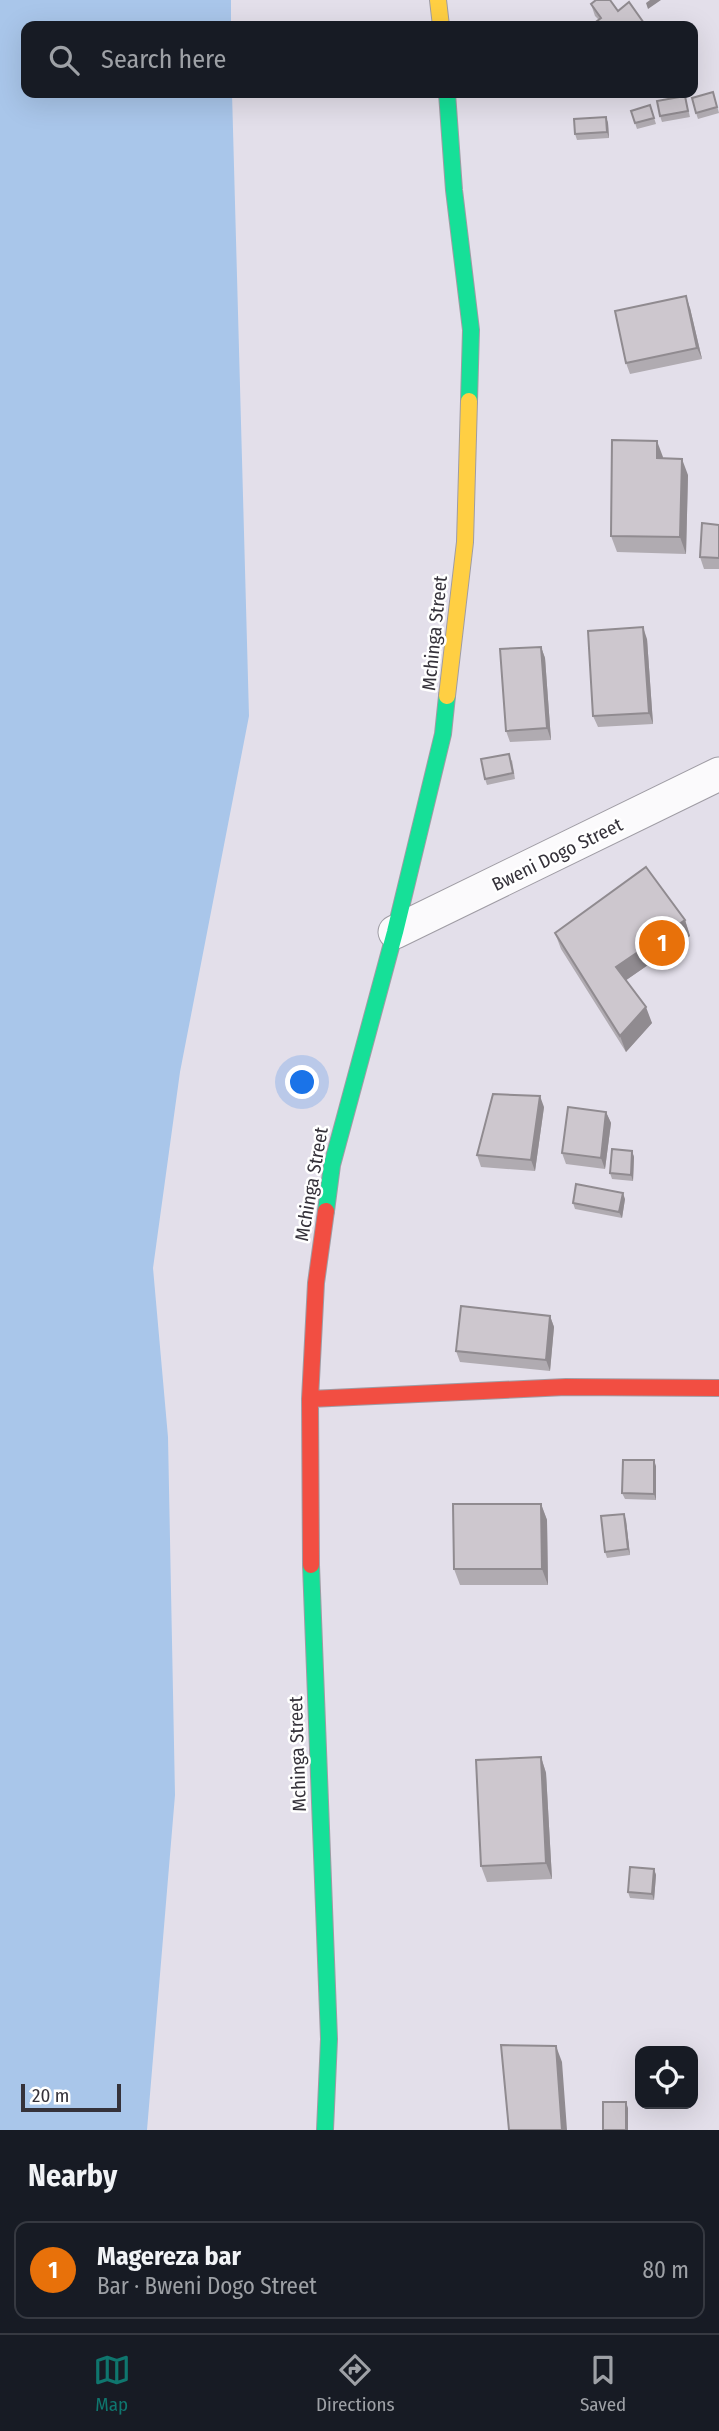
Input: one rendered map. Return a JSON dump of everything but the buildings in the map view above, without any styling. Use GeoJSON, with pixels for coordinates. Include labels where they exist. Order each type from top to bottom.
{"type":"FeatureCollection","features":[{"type":"Feature","properties":{"kind":"main road"},"geometry":{"type":"LineString","coordinates":[[438,0],[440,21]]}},
{"type":"Feature","properties":{"kind":"main road","name":"Mchinga Street"},"geometry":{"type":"LineString","coordinates":[[326,2130],[329,2039],[311,1594],[310,1399],[316,1283],[332,1165],[395,932],[443,734],[465,542],[471,330],[454,190],[447,98]]}},
{"type":"Feature","properties":{"kind":"main road"},"geometry":{"type":"LineString","coordinates":[[310,1399],[543,1387],[629,1385],[719,1388]]}},
{"type":"Feature","properties":{"kind":"street","name":"Bweni Dogo Street"},"geometry":{"type":"LineString","coordinates":[[395,932],[719,774]]}},
{"type":"Feature","properties":{"kind":"water"},"geometry":{"type":"Polygon","coordinates":[[[0,0],[231,0],[231,21],[21,21],[21,98],[232,98],[249,716],[180,1072],[153,1268],[168,1437],[175,1795],[147,2130],[0,2130],[0,0]]]}},
{"type":"Feature","properties":{"kind":"traffic: fast"},"geometry":{"type":"LineString","coordinates":[[447,98],[454,190],[471,330],[469,401]]}},
{"type":"Feature","properties":{"kind":"traffic: fast"},"geometry":{"type":"LineString","coordinates":[[326,1211],[332,1165],[395,932],[443,734],[447,696]]}},
{"type":"Feature","properties":{"kind":"traffic: fast"},"geometry":{"type":"LineString","coordinates":[[311,1565],[329,2039],[325,2130]]}},
{"type":"Feature","properties":{"kind":"traffic: slow"},"geometry":{"type":"LineString","coordinates":[[438,0],[440,21]]}},
{"type":"Feature","properties":{"kind":"traffic: slow"},"geometry":{"type":"LineString","coordinates":[[447,696],[465,542],[469,401]]}},
{"type":"Feature","properties":{"kind":"traffic: jam"},"geometry":{"type":"LineString","coordinates":[[311,1565],[310,1399],[316,1283],[326,1211]]}},
{"type":"Feature","properties":{"kind":"traffic: jam"},"geometry":{"type":"LineString","coordinates":[[310,1399],[566,1387],[719,1388]]}},
{"type":"Feature","properties":{"kind":"place","name":"Magereza bar"},"geometry":{"type":"Point","coordinates":[662,943]}}]}
